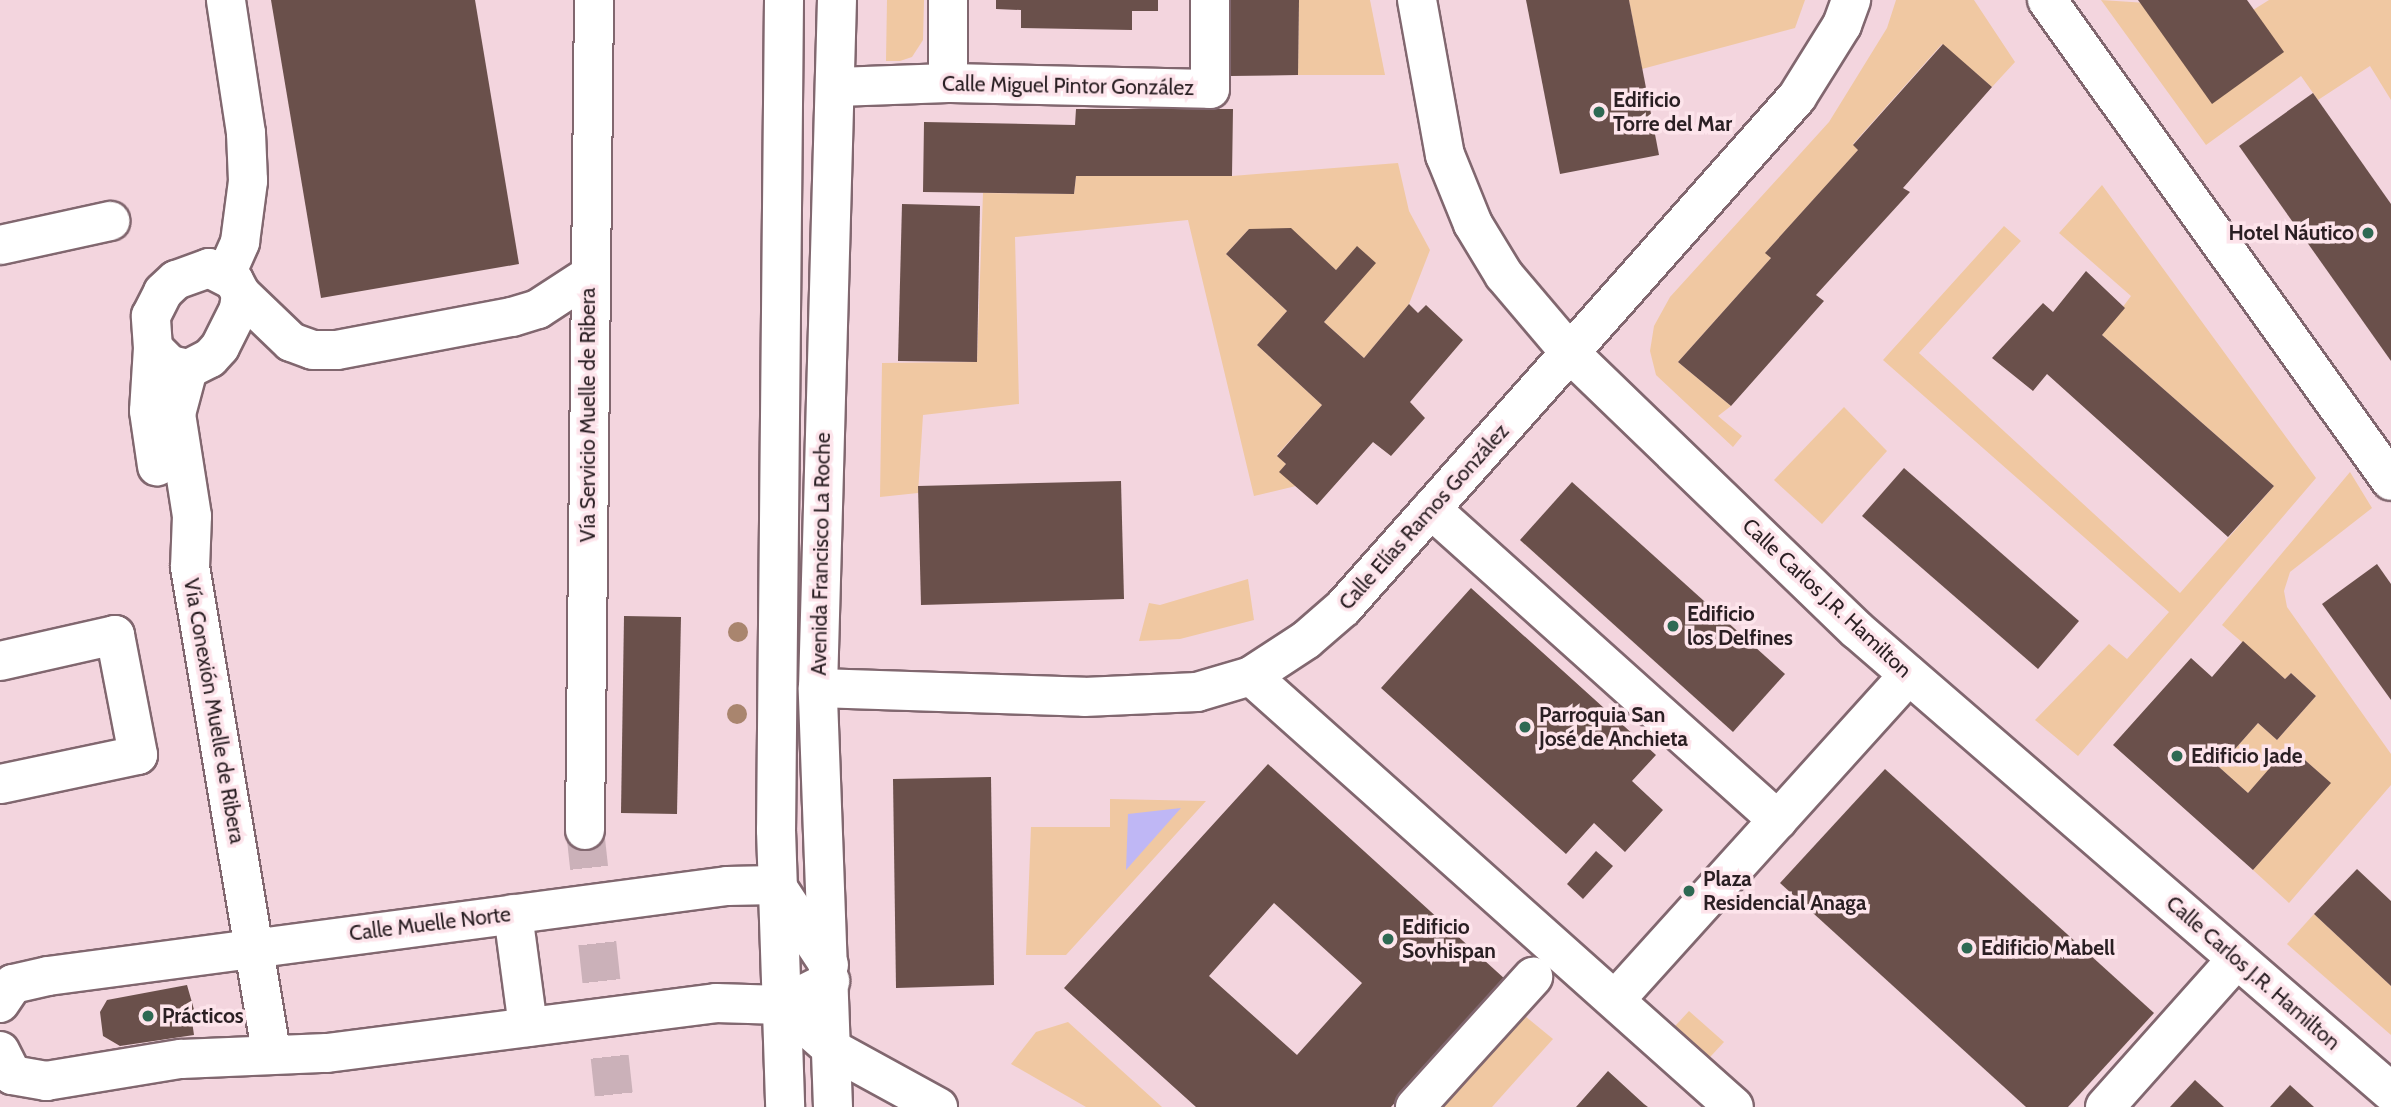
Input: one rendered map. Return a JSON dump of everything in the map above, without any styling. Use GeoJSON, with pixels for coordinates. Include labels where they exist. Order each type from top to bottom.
{"type":"FeatureCollection","features":[{"type":"Feature","properties":{"kind":"street"},"geometry":{"type":"LineString","coordinates":[[153,348],[170,365],[188,369],[220,347],[233,284],[248,181],[246,133],[226,0]]}},
{"type":"Feature","properties":{"kind":"street","name":"Vía Servicio Muelle de Ribera"},"geometry":{"type":"LineString","coordinates":[[585,830],[594,0]]}},
{"type":"Feature","properties":{"kind":"street","name":"Avenida Francisco La Roche"},"geometry":{"type":"LineString","coordinates":[[784,0],[776,885],[788,1097]]}},
{"type":"Feature","properties":{"kind":"street"},"geometry":{"type":"LineString","coordinates":[[811,0],[812,62],[837,88]]}},
{"type":"Feature","properties":{"kind":"street","name":"Avenida Francisco La Roche"},"geometry":{"type":"LineString","coordinates":[[833,1107],[818,688],[826,292],[837,88],[837,0]]}},
{"type":"Feature","properties":{"kind":"street"},"geometry":{"type":"LineString","coordinates":[[948,0],[948,83]]}},
{"type":"Feature","properties":{"kind":"street","name":"Calle Miguel Pintor González"},"geometry":{"type":"LineString","coordinates":[[837,88],[948,83],[1210,89],[1210,0]]}},
{"type":"Feature","properties":{"kind":"street","name":"Calle Carlos J.R. Hamilton"},"geometry":{"type":"LineString","coordinates":[[1417,0],[1445,155],[1473,224],[1504,275],[1571,354],[1909,675],[2391,1092]]}},
{"type":"Feature","properties":{"kind":"street","name":"Calle Elías Ramos González"},"geometry":{"type":"LineString","coordinates":[[818,688],[1084,697],[1197,692],[1251,676],[1306,640],[1343,608],[1797,97],[1842,25],[1851,0]]}},
{"type":"Feature","properties":{"kind":"street"},"geometry":{"type":"LineString","coordinates":[[2047,0],[2391,481]]}},
{"type":"Feature","properties":{"kind":"street"},"geometry":{"type":"LineString","coordinates":[[0,245],[110,221]]}},
{"type":"Feature","properties":{"kind":"street"},"geometry":{"type":"LineString","coordinates":[[190,567],[168,523],[149,411],[153,348],[151,316],[163,292],[194,272],[209,268],[233,284],[290,342],[313,350],[337,350],[512,317],[538,309],[590,275]]}},
{"type":"Feature","properties":{"kind":"street","name":"Vía Conexión Muelle de Ribera"},"geometry":{"type":"LineString","coordinates":[[188,369],[176,414],[192,516],[190,567],[257,946],[271,1053]]}},
{"type":"Feature","properties":{"kind":"street"},"geometry":{"type":"LineString","coordinates":[[1431,509],[1778,820]]}},
{"type":"Feature","properties":{"kind":"street"},"geometry":{"type":"LineString","coordinates":[[0,661],[114,635],[138,755],[0,785]]}},
{"type":"Feature","properties":{"kind":"street"},"geometry":{"type":"LineString","coordinates":[[1615,1000],[1909,675]]}},
{"type":"Feature","properties":{"kind":"street"},"geometry":{"type":"LineString","coordinates":[[1251,676],[1734,1107]]}},
{"type":"Feature","properties":{"kind":"street"},"geometry":{"type":"LineString","coordinates":[[777,714],[818,688]]}},
{"type":"Feature","properties":{"kind":"street"},"geometry":{"type":"LineString","coordinates":[[0,1051],[12,1075],[46,1081],[181,1059],[271,1053],[327,1053],[716,1003],[782,1005],[829,973],[776,885]]}},
{"type":"Feature","properties":{"kind":"street","name":"Calle Muelle Norte"},"geometry":{"type":"LineString","coordinates":[[0,1003],[13,984],[48,976],[257,946],[727,886],[776,885]]}},
{"type":"Feature","properties":{"kind":"street"},"geometry":{"type":"LineString","coordinates":[[513,914],[528,1027]]}},
{"type":"Feature","properties":{"kind":"street"},"geometry":{"type":"LineString","coordinates":[[2105,1107],[2237,959]]}},
{"type":"Feature","properties":{"kind":"street"},"geometry":{"type":"LineString","coordinates":[[1415,1107],[1533,977]]}},
{"type":"Feature","properties":{"kind":"street"},"geometry":{"type":"LineString","coordinates":[[782,1005],[832,1049],[938,1107]]}},
{"type":"Feature","properties":{"kind":"shaded area"},"geometry":{"type":"Polygon","coordinates":[[[887,0],[924,0],[923,40],[912,57],[900,61],[886,61],[887,0]]]}},
{"type":"Feature","properties":{"kind":"shaded area"},"geometry":{"type":"Polygon","coordinates":[[[1299,0],[1370,0],[1385,75],[1298,75],[1299,0]]]}},
{"type":"Feature","properties":{"kind":"shaded area"},"geometry":{"type":"Polygon","coordinates":[[[1629,0],[1805,0],[1795,28],[1642,69],[1629,0]]]}},
{"type":"Feature","properties":{"kind":"shaded area"},"geometry":{"type":"Polygon","coordinates":[[[1896,0],[1974,0],[2015,62],[1992,87],[1942,44],[1853,144],[1858,150],[1766,252],[1771,258],[1678,362],[1731,406],[1718,416],[1742,436],[1733,447],[1656,375],[1650,351],[1654,326],[1670,297],[1829,122],[1887,28],[1896,0]]]}},
{"type":"Feature","properties":{"kind":"shaded area"},"geometry":{"type":"Polygon","coordinates":[[[2101,0],[2253,10],[2269,0],[2391,0],[2391,100],[2370,66],[2318,100],[2301,76],[2206,145],[2101,0]]]}},
{"type":"Feature","properties":{"kind":"shaded area"},"geometry":{"type":"Polygon","coordinates":[[[1398,163],[1409,211],[1430,250],[1409,304],[1364,358],[1324,322],[1375,263],[1357,247],[1336,270],[1291,229],[1249,229],[1226,254],[1287,311],[1257,345],[1322,405],[1277,455],[1286,464],[1280,472],[1296,486],[1254,496],[1188,220],[1015,237],[1019,404],[923,415],[918,493],[880,497],[882,363],[977,362],[983,193],[1074,194],[1076,176],[1232,176],[1398,163]]]}},
{"type":"Feature","properties":{"kind":"shaded area"},"geometry":{"type":"Polygon","coordinates":[[[2102,185],[2316,478],[2078,756],[2035,720],[2109,644],[2127,659],[2169,612],[1883,360],[2004,226],[2021,241],[1919,353],[2180,593],[2274,486],[2102,335],[2131,296],[2059,233],[2102,185]]]}},
{"type":"Feature","properties":{"kind":"shaded area"},"geometry":{"type":"Polygon","coordinates":[[[1844,407],[1887,451],[1822,524],[1774,480],[1844,407]]]}},
{"type":"Feature","properties":{"kind":"shaded area"},"geometry":{"type":"Polygon","coordinates":[[[2350,472],[2372,508],[2290,572],[2284,591],[2287,607],[2391,754],[2391,785],[2289,903],[2253,870],[2330,783],[2290,746],[2248,793],[2219,767],[2258,723],[2277,740],[2316,696],[2291,673],[2285,679],[2222,625],[2350,472]]]}},
{"type":"Feature","properties":{"kind":"shaded area"},"geometry":{"type":"Polygon","coordinates":[[[1248,579],[1254,620],[1180,639],[1139,641],[1149,603],[1160,605],[1248,579]]]}},
{"type":"Feature","properties":{"kind":"shaded area"},"geometry":{"type":"Polygon","coordinates":[[[1110,799],[1206,801],[1066,955],[1026,955],[1031,827],[1110,827],[1110,799]]]}},
{"type":"Feature","properties":{"kind":"shaded area"},"geometry":{"type":"Polygon","coordinates":[[[1181,808],[1126,870],[1128,814],[1181,808]]]}},
{"type":"Feature","properties":{"kind":"shaded area"},"geometry":{"type":"Polygon","coordinates":[[[2314,914],[2391,986],[2391,1035],[2287,944],[2314,914]]]}},
{"type":"Feature","properties":{"kind":"shaded area"},"geometry":{"type":"Polygon","coordinates":[[[1689,1011],[1724,1042],[1699,1069],[1664,1038],[1689,1011]]]}},
{"type":"Feature","properties":{"kind":"shaded area"},"geometry":{"type":"Polygon","coordinates":[[[1525,1016],[1553,1039],[1492,1107],[1442,1107],[1525,1016]]]}},
{"type":"Feature","properties":{"kind":"shaded area"},"geometry":{"type":"Polygon","coordinates":[[[1068,1022],[1162,1107],[1086,1107],[1011,1064],[1036,1032],[1068,1022]]]}},
{"type":"Feature","properties":{"kind":"building"},"geometry":{"type":"Polygon","coordinates":[[[271,0],[475,0],[519,264],[321,298],[271,0]]]}},
{"type":"Feature","properties":{"kind":"building"},"geometry":{"type":"Polygon","coordinates":[[[996,0],[1158,0],[1158,11],[1132,11],[1132,30],[1021,28],[1021,10],[996,9],[996,0]]]}},
{"type":"Feature","properties":{"kind":"building"},"geometry":{"type":"Polygon","coordinates":[[[1231,0],[1299,0],[1298,75],[1230,76],[1231,0]]]}},
{"type":"Feature","properties":{"kind":"building","name":"Edificio Torre del Mar"},"geometry":{"type":"Polygon","coordinates":[[[1526,0],[1629,0],[1659,155],[1560,174],[1526,0]]]}},
{"type":"Feature","properties":{"kind":"building"},"geometry":{"type":"Polygon","coordinates":[[[2138,0],[2247,0],[2284,52],[2212,104],[2138,0]]]}},
{"type":"Feature","properties":{"kind":"building"},"geometry":{"type":"Polygon","coordinates":[[[1943,44],[1992,87],[1903,188],[1910,192],[1816,295],[1824,301],[1731,406],[1678,362],[1771,258],[1765,253],[1858,150],[1853,145],[1943,44]]]}},
{"type":"Feature","properties":{"kind":"building"},"geometry":{"type":"Polygon","coordinates":[[[2313,93],[2391,204],[2391,361],[2239,146],[2313,93]]]}},
{"type":"Feature","properties":{"kind":"building"},"geometry":{"type":"Polygon","coordinates":[[[1076,109],[1233,109],[1232,176],[1076,176],[1074,194],[923,192],[924,122],[1075,125],[1076,109]]]}},
{"type":"Feature","properties":{"kind":"building"},"geometry":{"type":"Polygon","coordinates":[[[902,204],[980,206],[977,362],[898,361],[902,204]]]}},
{"type":"Feature","properties":{"kind":"building"},"geometry":{"type":"Polygon","coordinates":[[[1291,228],[1336,270],[1357,246],[1376,263],[1324,322],[1364,358],[1409,304],[1418,313],[1426,305],[1463,340],[1410,402],[1425,418],[1391,456],[1373,442],[1317,505],[1279,472],[1286,464],[1277,456],[1322,405],[1257,345],[1287,311],[1226,254],[1249,229],[1291,228]]]}},
{"type":"Feature","properties":{"kind":"building"},"geometry":{"type":"Polygon","coordinates":[[[2086,271],[2125,308],[2102,335],[2274,486],[2228,537],[2047,374],[2033,391],[1992,358],[2043,303],[2053,312],[2086,271]]]}},
{"type":"Feature","properties":{"kind":"building"},"geometry":{"type":"Polygon","coordinates":[[[1904,468],[2079,621],[2038,669],[1862,516],[1904,468]]]}},
{"type":"Feature","properties":{"kind":"building"},"geometry":{"type":"Polygon","coordinates":[[[1121,481],[1124,599],[921,605],[918,486],[1121,481]]]}},
{"type":"Feature","properties":{"kind":"building","name":"Edificio los Delfines"},"geometry":{"type":"Polygon","coordinates":[[[1572,482],[1785,674],[1733,732],[1520,540],[1572,482]]]}},
{"type":"Feature","properties":{"kind":"building"},"geometry":{"type":"Polygon","coordinates":[[[2377,564],[2391,584],[2391,700],[2322,604],[2377,564]]]}},
{"type":"Feature","properties":{"kind":"building","name":"Parroquia San José de Anchieta"},"geometry":{"type":"Polygon","coordinates":[[[1471,588],[1656,755],[1632,781],[1663,810],[1625,852],[1594,823],[1566,854],[1381,688],[1471,588]]]}},
{"type":"Feature","properties":{"kind":"building"},"geometry":{"type":"Polygon","coordinates":[[[624,616],[681,617],[677,814],[621,813],[624,616]]]}},
{"type":"Feature","properties":{"kind":"building","name":"Edificio Jade"},"geometry":{"type":"Polygon","coordinates":[[[2243,641],[2285,679],[2291,673],[2316,696],[2277,740],[2258,723],[2219,767],[2248,793],[2289,746],[2331,783],[2253,870],[2113,745],[2191,658],[2212,677],[2243,641]]]}},
{"type":"Feature","properties":{"kind":"building","name":"Edificio Sovhispan"},"geometry":{"type":"Polygon","coordinates":[[[1268,764],[1506,980],[1391,1107],[1196,1107],[1064,988],[1268,764]],[[1274,903],[1209,976],[1297,1055],[1362,983],[1274,903]]]}},
{"type":"Feature","properties":{"kind":"building","name":"Edificio Mabell"},"geometry":{"type":"Polygon","coordinates":[[[1885,769],[2154,1013],[2068,1107],[2026,1107],[1780,883],[1885,769]]]}},
{"type":"Feature","properties":{"kind":"building"},"geometry":{"type":"Polygon","coordinates":[[[991,777],[994,985],[896,988],[893,779],[991,777]]]}},
{"type":"Feature","properties":{"kind":"building"},"geometry":{"type":"Polygon","coordinates":[[[1596,851],[1613,866],[1583,899],[1567,884],[1596,851]]]}},
{"type":"Feature","properties":{"kind":"building"},"geometry":{"type":"Polygon","coordinates":[[[2357,869],[2391,901],[2391,986],[2314,914],[2357,869]]]}},
{"type":"Feature","properties":{"kind":"building","name":"Prácticos"},"geometry":{"type":"Polygon","coordinates":[[[187,985],[197,1020],[192,1021],[194,1035],[120,1046],[103,1036],[100,1012],[107,1000],[187,985]]]}},
{"type":"Feature","properties":{"kind":"building"},"geometry":{"type":"Polygon","coordinates":[[[1608,1071],[1644,1104],[1648,1107],[1576,1107],[1608,1071]]]}},
{"type":"Feature","properties":{"kind":"building"},"geometry":{"type":"Polygon","coordinates":[[[2195,1080],[2224,1107],[2170,1107],[2195,1080]]]}},
{"type":"Feature","properties":{"kind":"building"},"geometry":{"type":"Polygon","coordinates":[[[2290,1085],[2314,1107],[2270,1107],[2290,1085]]]}},
{"type":"Feature","properties":{"kind":"tunnel"},"geometry":{"type":"LineString","coordinates":[[585,830],[615,1107]]}},
{"type":"Feature","properties":{"kind":"place","name":"Edificio Torre del Mar"},"geometry":{"type":"Point","coordinates":[1599,112]}},
{"type":"Feature","properties":{"kind":"place","name":"Hotel Náutico"},"geometry":{"type":"Point","coordinates":[2368,233]}},
{"type":"Feature","properties":{"kind":"place","name":"Edificio los Delfines"},"geometry":{"type":"Point","coordinates":[1673,626]}},
{"type":"Feature","properties":{"kind":"place","name":"Parroquia San José de Anchieta"},"geometry":{"type":"Point","coordinates":[1525,727]}},
{"type":"Feature","properties":{"kind":"place","name":"Edificio Jade"},"geometry":{"type":"Point","coordinates":[2177,756]}},
{"type":"Feature","properties":{"kind":"place","name":"Plaza Residencial Anaga"},"geometry":{"type":"Point","coordinates":[1689,891]}},
{"type":"Feature","properties":{"kind":"place","name":"Edificio Sovhispan"},"geometry":{"type":"Point","coordinates":[1388,939]}},
{"type":"Feature","properties":{"kind":"place","name":"Edificio Mabell"},"geometry":{"type":"Point","coordinates":[1967,948]}},
{"type":"Feature","properties":{"kind":"place","name":"Prácticos"},"geometry":{"type":"Point","coordinates":[148,1016]}}]}
